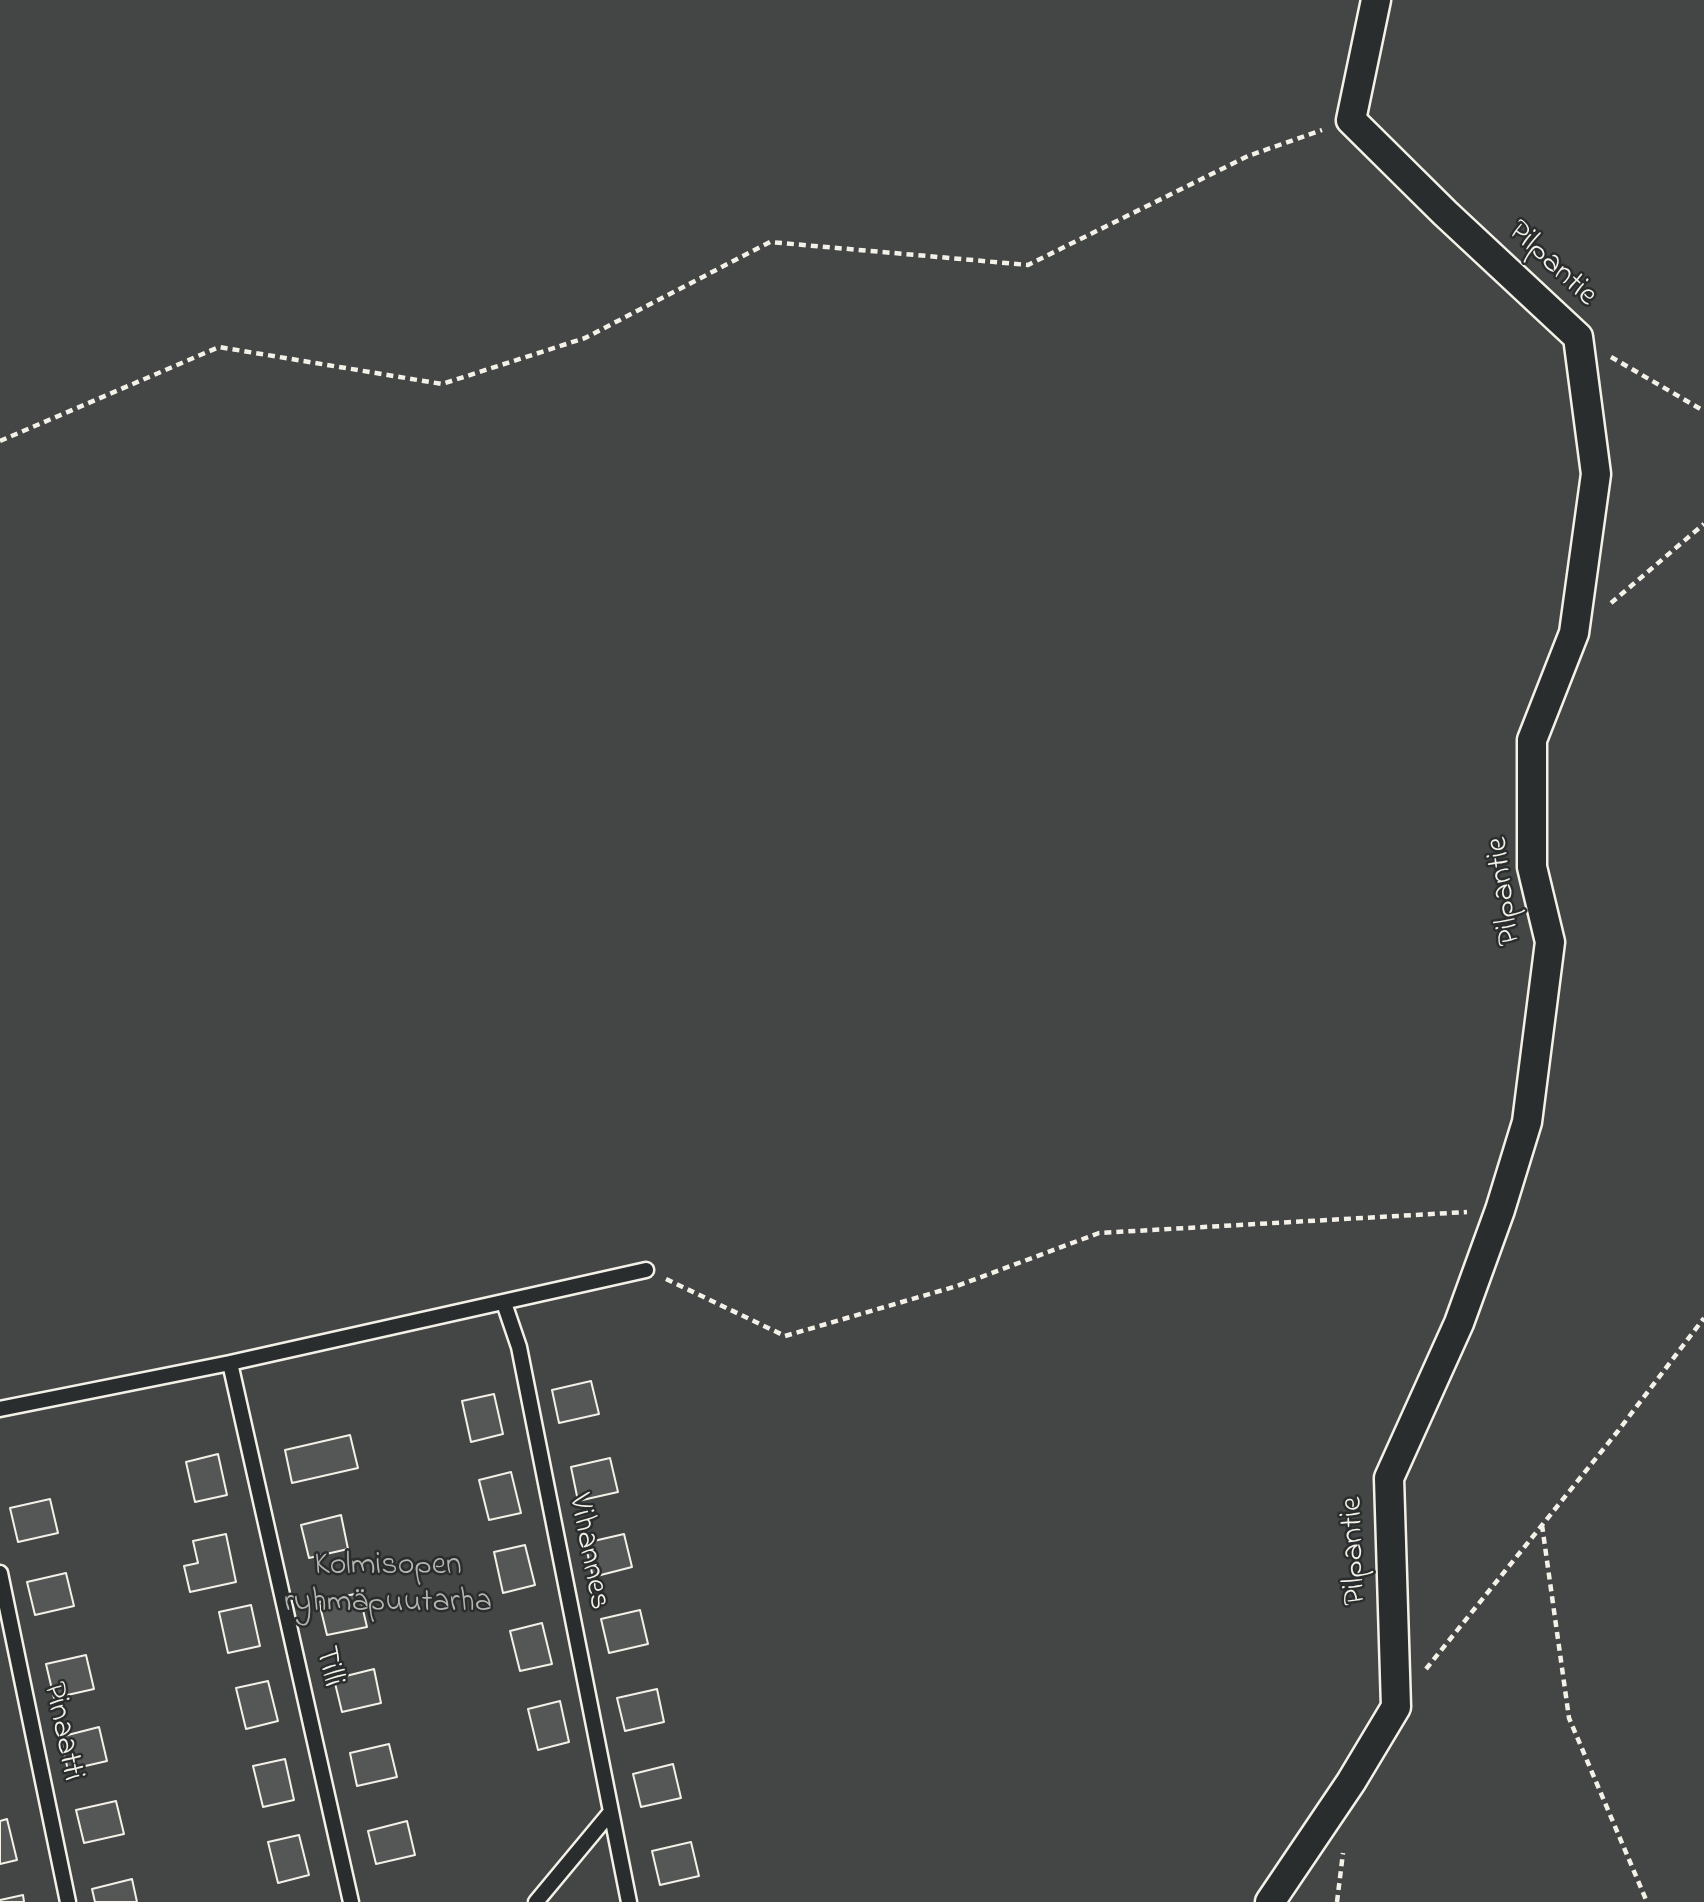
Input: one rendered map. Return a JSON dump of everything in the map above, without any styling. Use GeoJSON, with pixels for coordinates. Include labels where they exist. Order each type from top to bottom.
{"type":"FeatureCollection","features":[{"type":"Feature","properties":{"kind":"street"},"geometry":{"type":"LineString","coordinates":[[1351,120],[1376,0]]}},
{"type":"Feature","properties":{"kind":"street","name":"Pilpantie"},"geometry":{"type":"LineString","coordinates":[[1351,120],[1444,213],[1578,337],[1596,474],[1574,633],[1532,740],[1532,867],[1550,942],[1527,1122],[1500,1210],[1459,1323],[1388,1478],[1396,1707]]}},
{"type":"Feature","properties":{"kind":"street"},"geometry":{"type":"LineString","coordinates":[[1270,1902],[1351,1782],[1396,1707]]}},
{"type":"Feature","properties":{"kind":"lane"},"geometry":{"type":"LineString","coordinates":[[0,1409],[230,1363],[646,1270]]}},
{"type":"Feature","properties":{"kind":"lane","name":"Vihannes"},"geometry":{"type":"LineString","coordinates":[[504,1303],[519,1347],[629,1902]]}},
{"type":"Feature","properties":{"kind":"lane","name":"Tilli"},"geometry":{"type":"LineString","coordinates":[[230,1363],[351,1902]]}},
{"type":"Feature","properties":{"kind":"lane","name":"Pinaatti"},"geometry":{"type":"LineString","coordinates":[[0,1573],[68,1902]]}},
{"type":"Feature","properties":{"kind":"lane"},"geometry":{"type":"LineString","coordinates":[[536,1902],[610,1813]]}},
{"type":"Feature","properties":{"kind":"path"},"geometry":{"type":"LineString","coordinates":[[0,441],[219,347],[442,384],[585,338],[770,242],[1028,265],[1248,156],[1351,120]]}},
{"type":"Feature","properties":{"kind":"path"},"geometry":{"type":"LineString","coordinates":[[1578,337],[1704,411]]}},
{"type":"Feature","properties":{"kind":"path"},"geometry":{"type":"LineString","coordinates":[[1574,633],[1704,524]]}},
{"type":"Feature","properties":{"kind":"path"},"geometry":{"type":"LineString","coordinates":[[646,1270],[785,1336],[957,1286],[1099,1233],[1500,1210]]}},
{"type":"Feature","properties":{"kind":"path"},"geometry":{"type":"LineString","coordinates":[[1396,1707],[1618,1431],[1704,1318]]}},
{"type":"Feature","properties":{"kind":"path"},"geometry":{"type":"LineString","coordinates":[[1542,1525],[1569,1718],[1647,1902]]}},
{"type":"Feature","properties":{"kind":"green space","name":"Kolmisopen ryhmäpuutarha"},"geometry":{"type":"Polygon","coordinates":[[[0,0],[1704,0],[1704,1902],[0,1902],[0,0]]]}},
{"type":"Feature","properties":{"kind":"building"},"geometry":{"type":"Polygon","coordinates":[[[591,1381],[599,1414],[559,1423],[552,1390],[591,1381]]]}},
{"type":"Feature","properties":{"kind":"building"},"geometry":{"type":"Polygon","coordinates":[[[494,1394],[503,1434],[471,1442],[462,1401],[494,1394]]]}},
{"type":"Feature","properties":{"kind":"building"},"geometry":{"type":"Polygon","coordinates":[[[350,1435],[358,1468],[292,1483],[285,1450],[350,1435]]]}},
{"type":"Feature","properties":{"kind":"building"},"geometry":{"type":"Polygon","coordinates":[[[218,1454],[227,1495],[195,1502],[186,1462],[218,1454]]]}},
{"type":"Feature","properties":{"kind":"building"},"geometry":{"type":"Polygon","coordinates":[[[610,1458],[618,1492],[578,1501],[571,1467],[610,1458]]]}},
{"type":"Feature","properties":{"kind":"building"},"geometry":{"type":"Polygon","coordinates":[[[511,1472],[521,1513],[489,1520],[479,1480],[511,1472]]]}},
{"type":"Feature","properties":{"kind":"building"},"geometry":{"type":"Polygon","coordinates":[[[50,1499],[58,1533],[18,1542],[10,1508],[50,1499]]]}},
{"type":"Feature","properties":{"kind":"building"},"geometry":{"type":"Polygon","coordinates":[[[341,1515],[348,1549],[309,1558],[301,1525],[341,1515]]]}},
{"type":"Feature","properties":{"kind":"building"},"geometry":{"type":"Polygon","coordinates":[[[226,1534],[236,1582],[190,1592],[184,1566],[198,1563],[193,1541],[226,1534]]]}},
{"type":"Feature","properties":{"kind":"building"},"geometry":{"type":"Polygon","coordinates":[[[624,1534],[632,1567],[593,1577],[585,1543],[624,1534]]]}},
{"type":"Feature","properties":{"kind":"building"},"geometry":{"type":"Polygon","coordinates":[[[525,1545],[535,1585],[503,1593],[494,1552],[525,1545]]]}},
{"type":"Feature","properties":{"kind":"building"},"geometry":{"type":"Polygon","coordinates":[[[66,1573],[74,1606],[35,1615],[27,1582],[66,1573]]]}},
{"type":"Feature","properties":{"kind":"building"},"geometry":{"type":"Polygon","coordinates":[[[359,1593],[367,1627],[327,1635],[319,1602],[359,1593]]]}},
{"type":"Feature","properties":{"kind":"building"},"geometry":{"type":"Polygon","coordinates":[[[251,1605],[260,1646],[228,1653],[219,1612],[251,1605]]]}},
{"type":"Feature","properties":{"kind":"building"},"geometry":{"type":"Polygon","coordinates":[[[640,1610],[648,1644],[609,1653],[601,1619],[640,1610]]]}},
{"type":"Feature","properties":{"kind":"building"},"geometry":{"type":"Polygon","coordinates":[[[542,1623],[552,1664],[520,1671],[510,1631],[542,1623]]]}},
{"type":"Feature","properties":{"kind":"building"},"geometry":{"type":"Polygon","coordinates":[[[86,1655],[94,1689],[54,1698],[46,1664],[86,1655]]]}},
{"type":"Feature","properties":{"kind":"building"},"geometry":{"type":"Polygon","coordinates":[[[374,1669],[381,1703],[342,1712],[334,1679],[374,1669]]]}},
{"type":"Feature","properties":{"kind":"building"},"geometry":{"type":"Polygon","coordinates":[[[268,1681],[278,1721],[246,1729],[236,1688],[268,1681]]]}},
{"type":"Feature","properties":{"kind":"building"},"geometry":{"type":"Polygon","coordinates":[[[657,1689],[664,1722],[625,1731],[617,1698],[657,1689]]]}},
{"type":"Feature","properties":{"kind":"building"},"geometry":{"type":"Polygon","coordinates":[[[560,1701],[569,1742],[538,1750],[528,1709],[560,1701]]]}},
{"type":"Feature","properties":{"kind":"building"},"geometry":{"type":"Polygon","coordinates":[[[99,1727],[107,1761],[68,1770],[60,1737],[99,1727]]]}},
{"type":"Feature","properties":{"kind":"building"},"geometry":{"type":"Polygon","coordinates":[[[389,1744],[397,1777],[357,1786],[350,1753],[389,1744]]]}},
{"type":"Feature","properties":{"kind":"building"},"geometry":{"type":"Polygon","coordinates":[[[285,1759],[294,1800],[263,1807],[253,1766],[285,1759]]]}},
{"type":"Feature","properties":{"kind":"building"},"geometry":{"type":"Polygon","coordinates":[[[673,1764],[681,1798],[641,1807],[633,1774],[673,1764]]]}},
{"type":"Feature","properties":{"kind":"building"},"geometry":{"type":"Polygon","coordinates":[[[116,1801],[124,1834],[84,1843],[76,1810],[116,1801]]]}},
{"type":"Feature","properties":{"kind":"building"},"geometry":{"type":"Polygon","coordinates":[[[7,1819],[17,1860],[0,1864],[0,1821],[7,1819]]]}},
{"type":"Feature","properties":{"kind":"building"},"geometry":{"type":"Polygon","coordinates":[[[407,1821],[415,1855],[376,1864],[368,1831],[407,1821]]]}},
{"type":"Feature","properties":{"kind":"building"},"geometry":{"type":"Polygon","coordinates":[[[299,1835],[309,1875],[278,1883],[268,1842],[299,1835]]]}},
{"type":"Feature","properties":{"kind":"building"},"geometry":{"type":"Polygon","coordinates":[[[691,1842],[699,1876],[660,1885],[652,1851],[691,1842]]]}},
{"type":"Feature","properties":{"kind":"building"},"geometry":{"type":"Polygon","coordinates":[[[132,1879],[137,1902],[95,1902],[92,1889],[132,1879]]]}},
{"type":"Feature","properties":{"kind":"building"},"geometry":{"type":"Polygon","coordinates":[[[23,1895],[24,1902],[0,1902],[0,1900],[23,1895]]]}}]}
